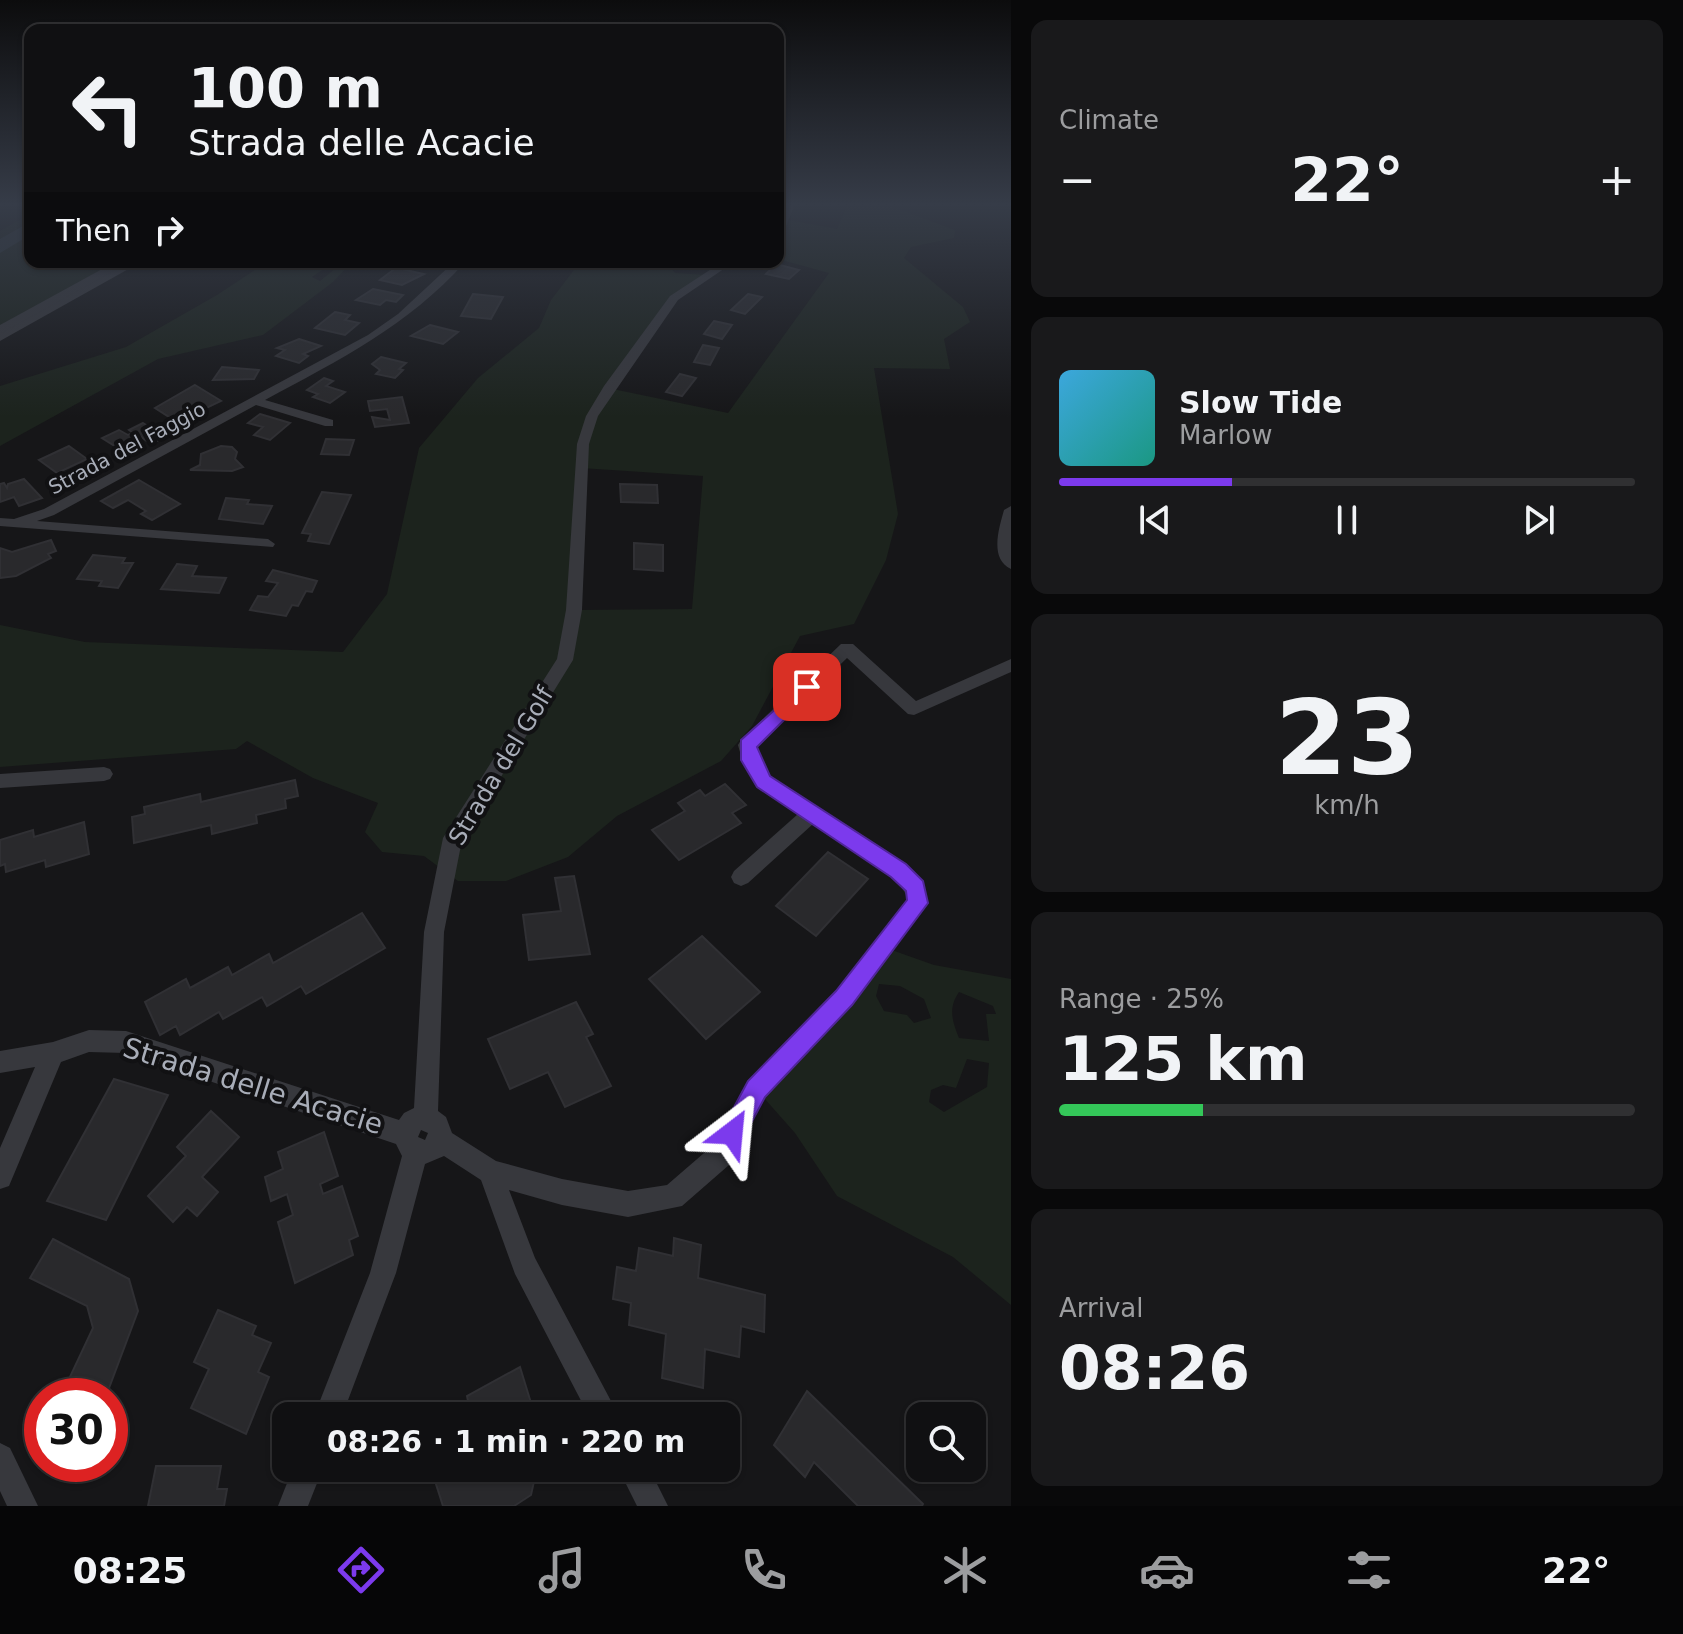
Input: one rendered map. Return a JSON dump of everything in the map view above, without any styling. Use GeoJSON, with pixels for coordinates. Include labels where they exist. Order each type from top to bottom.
{"type":"FeatureCollection","features":[{"type":"Feature","properties":{"kind":"street"},"geometry":{"type":"LineString","coordinates":[[0,330],[98,276]]}},
{"type":"Feature","properties":{"kind":"street"},"geometry":{"type":"LineString","coordinates":[[0,338],[110,276]]}},
{"type":"Feature","properties":{"kind":"street","name":"Strada del Faggio"},"geometry":{"type":"LineString","coordinates":[[7,523],[49,512],[372,337],[402,316],[445,276]]}},
{"type":"Feature","properties":{"kind":"street","name":"Strada del Golf"},"geometry":{"type":"LineString","coordinates":[[420,1142],[412,1122],[426,1117],[434,932],[453,838],[565,660],[574,610],[582,456],[592,416],[674,298],[702,276]]}},
{"type":"Feature","properties":{"kind":"street","name":"Strada del Golf"},"geometry":{"type":"LineString","coordinates":[[574,610],[586,587],[594,446],[603,418],[618,390],[683,299],[717,276]]}},
{"type":"Feature","properties":{"kind":"street"},"geometry":{"type":"LineString","coordinates":[[256,401],[329,423]]}},
{"type":"Feature","properties":{"kind":"street"},"geometry":{"type":"LineString","coordinates":[[1011,510],[1003,541],[1011,564]]}},
{"type":"Feature","properties":{"kind":"street","name":"Strada del Faggio"},"geometry":{"type":"LineString","coordinates":[[7,523],[268,544]]}},
{"type":"Feature","properties":{"kind":"street","name":"Strada delle Acacie"},"geometry":{"type":"LineString","coordinates":[[0,1062],[53,1053],[89,1041],[126,1042],[420,1142],[490,1172],[562,1192],[628,1204],[673,1197],[720,1156],[756,1089],[844,998],[918,903],[916,887],[898,870],[764,782],[751,760],[747,745],[847,648],[914,709],[1011,665]]}},
{"type":"Feature","properties":{"kind":"street"},"geometry":{"type":"LineString","coordinates":[[0,781],[104,774]]}},
{"type":"Feature","properties":{"kind":"street"},"geometry":{"type":"LineString","coordinates":[[741,877],[812,814]]}},
{"type":"Feature","properties":{"kind":"street"},"geometry":{"type":"LineString","coordinates":[[0,1177],[53,1053]]}},
{"type":"Feature","properties":{"kind":"street"},"geometry":{"type":"LineString","coordinates":[[333,1402],[383,1273],[420,1142]]}},
{"type":"Feature","properties":{"kind":"street"},"geometry":{"type":"LineString","coordinates":[[490,1172],[524,1265],[597,1402]]}},
{"type":"Feature","properties":{"kind":"street"},"geometry":{"type":"LineString","coordinates":[[0,1458],[23,1506]]}},
{"type":"Feature","properties":{"kind":"street"},"geometry":{"type":"LineString","coordinates":[[293,1506],[302,1482]]}},
{"type":"Feature","properties":{"kind":"street"},"geometry":{"type":"LineString","coordinates":[[640,1482],[653,1506]]}},
{"type":"Feature","properties":{"kind":"shaded area"},"geometry":{"type":"Polygon","coordinates":[[[0,276],[98,276],[0,330],[0,276]]]}},
{"type":"Feature","properties":{"kind":"shaded area"},"geometry":{"type":"Polygon","coordinates":[[[245,276],[313,276],[320,281],[326,276],[338,276],[263,335],[158,359],[0,446],[0,386],[126,347],[245,276]]]}},
{"type":"Feature","properties":{"kind":"shaded area"},"geometry":{"type":"Polygon","coordinates":[[[569,276],[704,276],[674,298],[608,388],[728,413],[827,276],[926,276],[963,307],[970,322],[944,339],[950,369],[874,368],[898,514],[886,560],[854,624],[800,636],[752,726],[721,761],[617,816],[568,857],[506,881],[458,881],[424,856],[382,852],[365,832],[378,803],[313,778],[247,741],[236,749],[0,767],[0,625],[85,642],[343,652],[387,594],[419,448],[478,378],[539,328],[551,300],[569,276]],[[581,468],[574,610],[692,609],[703,476],[581,468]]]}},
{"type":"Feature","properties":{"kind":"shaded area"},"geometry":{"type":"Polygon","coordinates":[[[886,948],[934,965],[1011,979],[1011,1305],[953,1257],[837,1196],[795,1133],[756,1089],[886,948]],[[879,984],[876,996],[884,1011],[907,1015],[914,1023],[931,1018],[924,999],[900,986],[879,984]],[[959,992],[952,1015],[959,1038],[989,1041],[986,1014],[996,1014],[993,1006],[959,992]],[[967,1059],[956,1088],[943,1085],[931,1090],[929,1102],[944,1112],[987,1087],[989,1063],[967,1059]]]}},
{"type":"Feature","properties":{"kind":"building"},"geometry":{"type":"Polygon","coordinates":[[[385,276],[419,276],[402,285],[380,280],[385,276]]]}},
{"type":"Feature","properties":{"kind":"building"},"geometry":{"type":"Polygon","coordinates":[[[373,289],[403,295],[396,302],[386,300],[380,305],[356,300],[373,289]]]}},
{"type":"Feature","properties":{"kind":"building"},"geometry":{"type":"Polygon","coordinates":[[[473,294],[503,297],[491,319],[461,316],[473,294]]]}},
{"type":"Feature","properties":{"kind":"building"},"geometry":{"type":"Polygon","coordinates":[[[748,294],[762,297],[745,314],[731,310],[748,294]]]}},
{"type":"Feature","properties":{"kind":"building"},"geometry":{"type":"Polygon","coordinates":[[[335,312],[350,315],[345,320],[359,323],[345,335],[315,328],[335,312]]]}},
{"type":"Feature","properties":{"kind":"building"},"geometry":{"type":"Polygon","coordinates":[[[714,321],[732,325],[722,339],[704,334],[714,321]]]}},
{"type":"Feature","properties":{"kind":"building"},"geometry":{"type":"Polygon","coordinates":[[[430,325],[458,332],[443,344],[411,336],[430,325]]]}},
{"type":"Feature","properties":{"kind":"building"},"geometry":{"type":"Polygon","coordinates":[[[299,339],[321,346],[303,354],[308,356],[299,363],[276,356],[285,350],[277,348],[299,339]]]}},
{"type":"Feature","properties":{"kind":"building"},"geometry":{"type":"Polygon","coordinates":[[[703,345],[719,348],[710,365],[694,362],[703,345]]]}},
{"type":"Feature","properties":{"kind":"building"},"geometry":{"type":"Polygon","coordinates":[[[381,357],[406,363],[395,378],[376,374],[380,370],[372,364],[381,357]]]}},
{"type":"Feature","properties":{"kind":"building"},"geometry":{"type":"Polygon","coordinates":[[[222,367],[259,370],[254,379],[213,380],[222,367]]]}},
{"type":"Feature","properties":{"kind":"building"},"geometry":{"type":"Polygon","coordinates":[[[680,374],[696,378],[682,396],[666,392],[680,374]]]}},
{"type":"Feature","properties":{"kind":"building"},"geometry":{"type":"Polygon","coordinates":[[[324,378],[333,381],[326,386],[345,392],[330,403],[313,397],[318,394],[307,390],[324,378]]]}},
{"type":"Feature","properties":{"kind":"building"},"geometry":{"type":"Polygon","coordinates":[[[195,385],[221,401],[177,422],[155,408],[195,385]]]}},
{"type":"Feature","properties":{"kind":"building"},"geometry":{"type":"Polygon","coordinates":[[[402,397],[409,423],[375,427],[372,417],[390,420],[387,409],[370,411],[368,401],[402,397]]]}},
{"type":"Feature","properties":{"kind":"building"},"geometry":{"type":"Polygon","coordinates":[[[260,414],[290,423],[270,440],[254,435],[263,427],[248,423],[260,414]]]}},
{"type":"Feature","properties":{"kind":"building"},"geometry":{"type":"Polygon","coordinates":[[[143,423],[165,437],[151,444],[141,437],[134,440],[142,445],[126,453],[102,438],[119,430],[128,435],[133,433],[129,430],[143,423]]]}},
{"type":"Feature","properties":{"kind":"building"},"geometry":{"type":"Polygon","coordinates":[[[326,439],[354,440],[349,455],[321,454],[326,439]]]}},
{"type":"Feature","properties":{"kind":"building"},"geometry":{"type":"Polygon","coordinates":[[[69,446],[87,459],[57,473],[39,460],[69,446]]]}},
{"type":"Feature","properties":{"kind":"building"},"geometry":{"type":"Polygon","coordinates":[[[221,446],[232,447],[237,452],[235,459],[243,467],[232,471],[190,470],[200,465],[201,454],[221,446]]]}},
{"type":"Feature","properties":{"kind":"building"},"geometry":{"type":"Polygon","coordinates":[[[24,479],[42,498],[19,506],[14,497],[0,502],[0,484],[4,483],[7,488],[8,484],[24,479]]]}},
{"type":"Feature","properties":{"kind":"building"},"geometry":{"type":"Polygon","coordinates":[[[139,480],[180,504],[152,520],[141,514],[146,511],[128,500],[113,508],[101,501],[139,480]]]}},
{"type":"Feature","properties":{"kind":"building"},"geometry":{"type":"Polygon","coordinates":[[[620,484],[657,485],[658,503],[621,502],[620,484]]]}},
{"type":"Feature","properties":{"kind":"building"},"geometry":{"type":"Polygon","coordinates":[[[322,492],[351,495],[329,544],[308,541],[311,534],[302,533],[322,492]]]}},
{"type":"Feature","properties":{"kind":"building"},"geometry":{"type":"Polygon","coordinates":[[[226,498],[272,506],[263,524],[219,519],[226,498]]]}},
{"type":"Feature","properties":{"kind":"building"},"geometry":{"type":"Polygon","coordinates":[[[51,540],[56,551],[48,554],[51,558],[16,576],[0,578],[0,548],[12,552],[51,540]]]}},
{"type":"Feature","properties":{"kind":"building"},"geometry":{"type":"Polygon","coordinates":[[[634,543],[663,545],[663,571],[634,569],[634,543]]]}},
{"type":"Feature","properties":{"kind":"building"},"geometry":{"type":"Polygon","coordinates":[[[93,555],[125,558],[122,563],[133,563],[118,588],[99,586],[102,581],[77,579],[93,555]]]}},
{"type":"Feature","properties":{"kind":"building"},"geometry":{"type":"Polygon","coordinates":[[[177,564],[197,566],[192,576],[226,578],[219,593],[161,589],[177,564]]]}},
{"type":"Feature","properties":{"kind":"building"},"geometry":{"type":"Polygon","coordinates":[[[273,570],[317,581],[312,592],[306,591],[298,606],[292,605],[286,616],[250,610],[258,596],[268,597],[278,583],[266,581],[273,570]]]}},
{"type":"Feature","properties":{"kind":"building"},"geometry":{"type":"Polygon","coordinates":[[[295,780],[298,796],[285,799],[286,808],[256,815],[257,823],[212,834],[211,825],[134,843],[132,817],[145,814],[144,807],[200,794],[201,802],[295,780]]]}},
{"type":"Feature","properties":{"kind":"building"},"geometry":{"type":"Polygon","coordinates":[[[725,784],[746,805],[732,813],[741,823],[679,860],[652,830],[685,811],[678,803],[700,790],[705,796],[725,784]]]}},
{"type":"Feature","properties":{"kind":"building"},"geometry":{"type":"Polygon","coordinates":[[[84,822],[89,854],[46,867],[45,860],[6,872],[5,864],[0,866],[0,840],[33,830],[34,837],[84,822]]]}},
{"type":"Feature","properties":{"kind":"building"},"geometry":{"type":"Polygon","coordinates":[[[828,852],[868,879],[816,936],[776,906],[828,852]]]}},
{"type":"Feature","properties":{"kind":"building"},"geometry":{"type":"Polygon","coordinates":[[[574,876],[590,954],[529,960],[523,915],[561,911],[555,878],[574,876]]]}},
{"type":"Feature","properties":{"kind":"building"},"geometry":{"type":"Polygon","coordinates":[[[362,913],[385,948],[306,994],[301,986],[267,1006],[262,997],[223,1019],[219,1012],[180,1035],[176,1026],[160,1035],[145,1002],[186,979],[190,988],[228,967],[232,975],[269,954],[273,963],[362,913]]]}},
{"type":"Feature","properties":{"kind":"building"},"geometry":{"type":"Polygon","coordinates":[[[702,936],[760,992],[706,1039],[649,979],[702,936]]]}},
{"type":"Feature","properties":{"kind":"building"},"geometry":{"type":"Polygon","coordinates":[[[576,1002],[593,1034],[586,1037],[611,1086],[565,1107],[548,1072],[510,1089],[488,1039],[576,1002]]]}},
{"type":"Feature","properties":{"kind":"building"},"geometry":{"type":"Polygon","coordinates":[[[114,1079],[168,1095],[106,1220],[47,1201],[114,1079]]]}},
{"type":"Feature","properties":{"kind":"building"},"geometry":{"type":"Polygon","coordinates":[[[211,1111],[239,1137],[202,1177],[218,1192],[197,1216],[187,1207],[173,1222],[148,1196],[186,1156],[177,1147],[211,1111]]]}},
{"type":"Feature","properties":{"kind":"building"},"geometry":{"type":"Polygon","coordinates":[[[324,1132],[338,1176],[320,1184],[323,1194],[342,1186],[358,1236],[349,1240],[353,1255],[295,1283],[278,1222],[293,1215],[287,1194],[271,1201],[265,1177],[283,1169],[278,1152],[324,1132]]]}},
{"type":"Feature","properties":{"kind":"building"},"geometry":{"type":"Polygon","coordinates":[[[674,1238],[701,1245],[698,1278],[765,1295],[764,1332],[741,1326],[739,1357],[705,1349],[703,1388],[662,1378],[666,1334],[629,1325],[631,1303],[613,1299],[617,1267],[636,1271],[639,1248],[673,1256],[674,1238]]]}},
{"type":"Feature","properties":{"kind":"building"},"geometry":{"type":"Polygon","coordinates":[[[53,1239],[129,1279],[138,1311],[113,1378],[69,1378],[93,1328],[87,1306],[30,1278],[53,1239]]]}},
{"type":"Feature","properties":{"kind":"building"},"geometry":{"type":"Polygon","coordinates":[[[218,1310],[256,1326],[252,1335],[271,1343],[258,1372],[269,1377],[246,1434],[191,1408],[209,1369],[194,1362],[218,1310]]]}},
{"type":"Feature","properties":{"kind":"building"},"geometry":{"type":"Polygon","coordinates":[[[520,1367],[531,1402],[468,1402],[467,1396],[520,1367]]]}},
{"type":"Feature","properties":{"kind":"building"},"geometry":{"type":"Polygon","coordinates":[[[807,1391],[922,1506],[858,1506],[814,1462],[805,1477],[774,1445],[807,1391]]]}},
{"type":"Feature","properties":{"kind":"building"},"geometry":{"type":"Polygon","coordinates":[[[156,1466],[221,1466],[217,1489],[227,1489],[224,1506],[148,1506],[156,1466]]]}},
{"type":"Feature","properties":{"kind":"building"},"geometry":{"type":"Polygon","coordinates":[[[435,1482],[534,1482],[531,1495],[514,1506],[443,1506],[435,1482]]]}},
{"type":"Feature","properties":{"kind":"route"},"geometry":{"type":"LineString","coordinates":[[732,1133],[756,1089],[844,998],[886,948],[918,903],[916,887],[898,870],[764,782],[751,760],[747,745],[807,687]]}}]}
